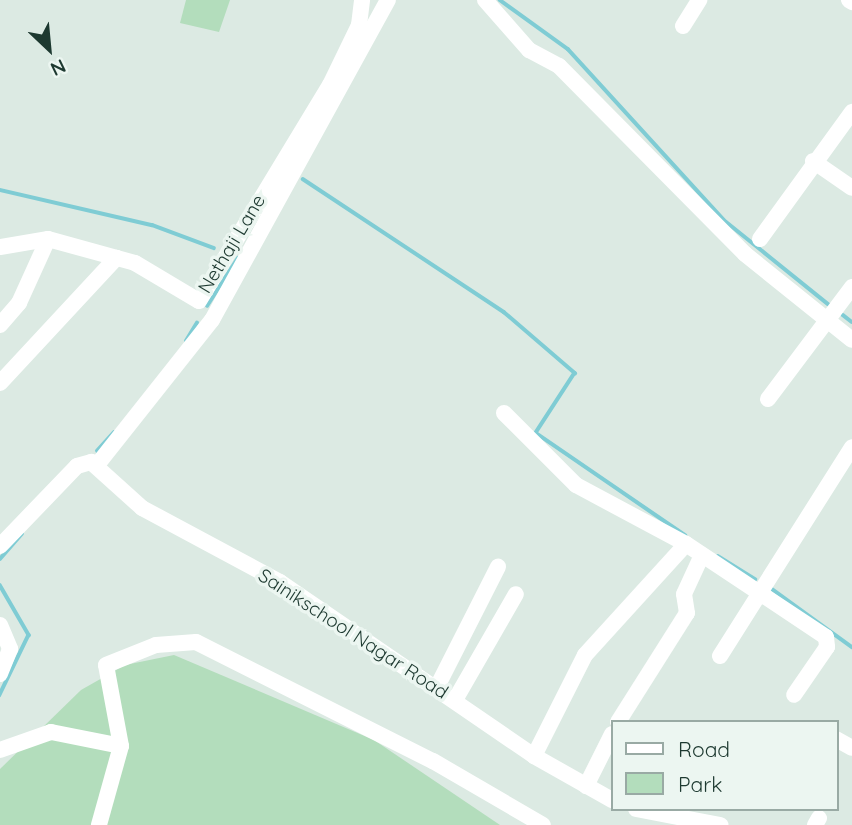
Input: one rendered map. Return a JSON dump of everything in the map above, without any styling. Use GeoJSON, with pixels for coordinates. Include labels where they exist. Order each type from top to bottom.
{"type":"FeatureCollection","features":[{"type":"Feature","properties":{"kind":"street","name":"Nethaji Lane"},"geometry":{"type":"LineString","coordinates":[[0,247],[48,239],[116,258],[199,301],[288,148],[330,85],[359,24],[362,0]]}},
{"type":"Feature","properties":{"kind":"street"},"geometry":{"type":"LineString","coordinates":[[0,546],[77,466],[97,465],[212,320],[388,0]]}},
{"type":"Feature","properties":{"kind":"street"},"geometry":{"type":"LineString","coordinates":[[485,0],[529,50],[559,66],[745,254],[852,340]]}},
{"type":"Feature","properties":{"kind":"street"},"geometry":{"type":"LineString","coordinates":[[683,26],[699,0]]}},
{"type":"Feature","properties":{"kind":"street"},"geometry":{"type":"LineString","coordinates":[[760,239],[813,161],[852,112]]}},
{"type":"Feature","properties":{"kind":"street"},"geometry":{"type":"LineString","coordinates":[[813,161],[852,188]]}},
{"type":"Feature","properties":{"kind":"street"},"geometry":{"type":"LineString","coordinates":[[0,325],[19,303],[48,239]]}},
{"type":"Feature","properties":{"kind":"street"},"geometry":{"type":"LineString","coordinates":[[0,383],[116,258]]}},
{"type":"Feature","properties":{"kind":"street"},"geometry":{"type":"LineString","coordinates":[[768,399],[852,287]]}},
{"type":"Feature","properties":{"kind":"street"},"geometry":{"type":"LineString","coordinates":[[504,413],[576,485],[686,544],[828,642],[794,695]]}},
{"type":"Feature","properties":{"kind":"street"},"geometry":{"type":"LineString","coordinates":[[720,656],[852,447]]}},
{"type":"Feature","properties":{"kind":"street","name":"Sainikschool Nagar Road"},"geometry":{"type":"LineString","coordinates":[[97,465],[142,508],[280,582],[437,687],[534,756],[610,799]]}},
{"type":"Feature","properties":{"kind":"street"},"geometry":{"type":"LineString","coordinates":[[534,756],[585,655],[686,544]]}},
{"type":"Feature","properties":{"kind":"street"},"geometry":{"type":"LineString","coordinates":[[619,720],[687,613],[684,594],[702,555]]}},
{"type":"Feature","properties":{"kind":"street"},"geometry":{"type":"LineString","coordinates":[[437,687],[498,567]]}},
{"type":"Feature","properties":{"kind":"street"},"geometry":{"type":"LineString","coordinates":[[455,700],[516,594]]}},
{"type":"Feature","properties":{"kind":"street"},"geometry":{"type":"LineString","coordinates":[[0,625],[10,649],[0,674]]}},
{"type":"Feature","properties":{"kind":"street"},"geometry":{"type":"LineString","coordinates":[[99,825],[121,746],[106,665],[156,645],[197,642],[433,761],[542,825]]}},
{"type":"Feature","properties":{"kind":"street"},"geometry":{"type":"LineString","coordinates":[[0,750],[51,732],[121,746]]}},
{"type":"Feature","properties":{"kind":"street"},"geometry":{"type":"LineString","coordinates":[[586,786],[610,738]]}},
{"type":"Feature","properties":{"kind":"street"},"geometry":{"type":"LineString","coordinates":[[650,811],[720,825]]}},
{"type":"Feature","properties":{"kind":"green space"},"geometry":{"type":"Polygon","coordinates":[[[186,0],[230,0],[219,32],[180,23],[186,0]]]}},
{"type":"Feature","properties":{"kind":"green space"},"geometry":{"type":"Polygon","coordinates":[[[174,655],[374,740],[500,825],[0,825],[0,769],[81,690],[125,665],[174,655]]]}},
{"type":"Feature","properties":{"kind":"waterway"},"geometry":{"type":"LineString","coordinates":[[500,0],[568,49],[724,220],[828,304]]}},
{"type":"Feature","properties":{"kind":"waterway"},"geometry":{"type":"LineString","coordinates":[[303,179],[504,312],[575,373],[536,433],[685,535]]}},
{"type":"Feature","properties":{"kind":"waterway"},"geometry":{"type":"LineString","coordinates":[[0,190],[152,225],[214,248]]}},
{"type":"Feature","properties":{"kind":"waterway"},"geometry":{"type":"LineString","coordinates":[[207,306],[238,258]]}},
{"type":"Feature","properties":{"kind":"waterway"},"geometry":{"type":"LineString","coordinates":[[843,315],[852,322]]}},
{"type":"Feature","properties":{"kind":"waterway"},"geometry":{"type":"LineString","coordinates":[[186,341],[197,323]]}},
{"type":"Feature","properties":{"kind":"waterway"},"geometry":{"type":"LineString","coordinates":[[97,451],[114,432]]}},
{"type":"Feature","properties":{"kind":"waterway"},"geometry":{"type":"LineString","coordinates":[[0,559],[22,534]]}},
{"type":"Feature","properties":{"kind":"waterway"},"geometry":{"type":"LineString","coordinates":[[718,556],[755,579]]}},
{"type":"Feature","properties":{"kind":"waterway"},"geometry":{"type":"LineString","coordinates":[[0,585],[29,635],[0,695]]}},
{"type":"Feature","properties":{"kind":"waterway"},"geometry":{"type":"LineString","coordinates":[[772,589],[852,647]]}}]}
